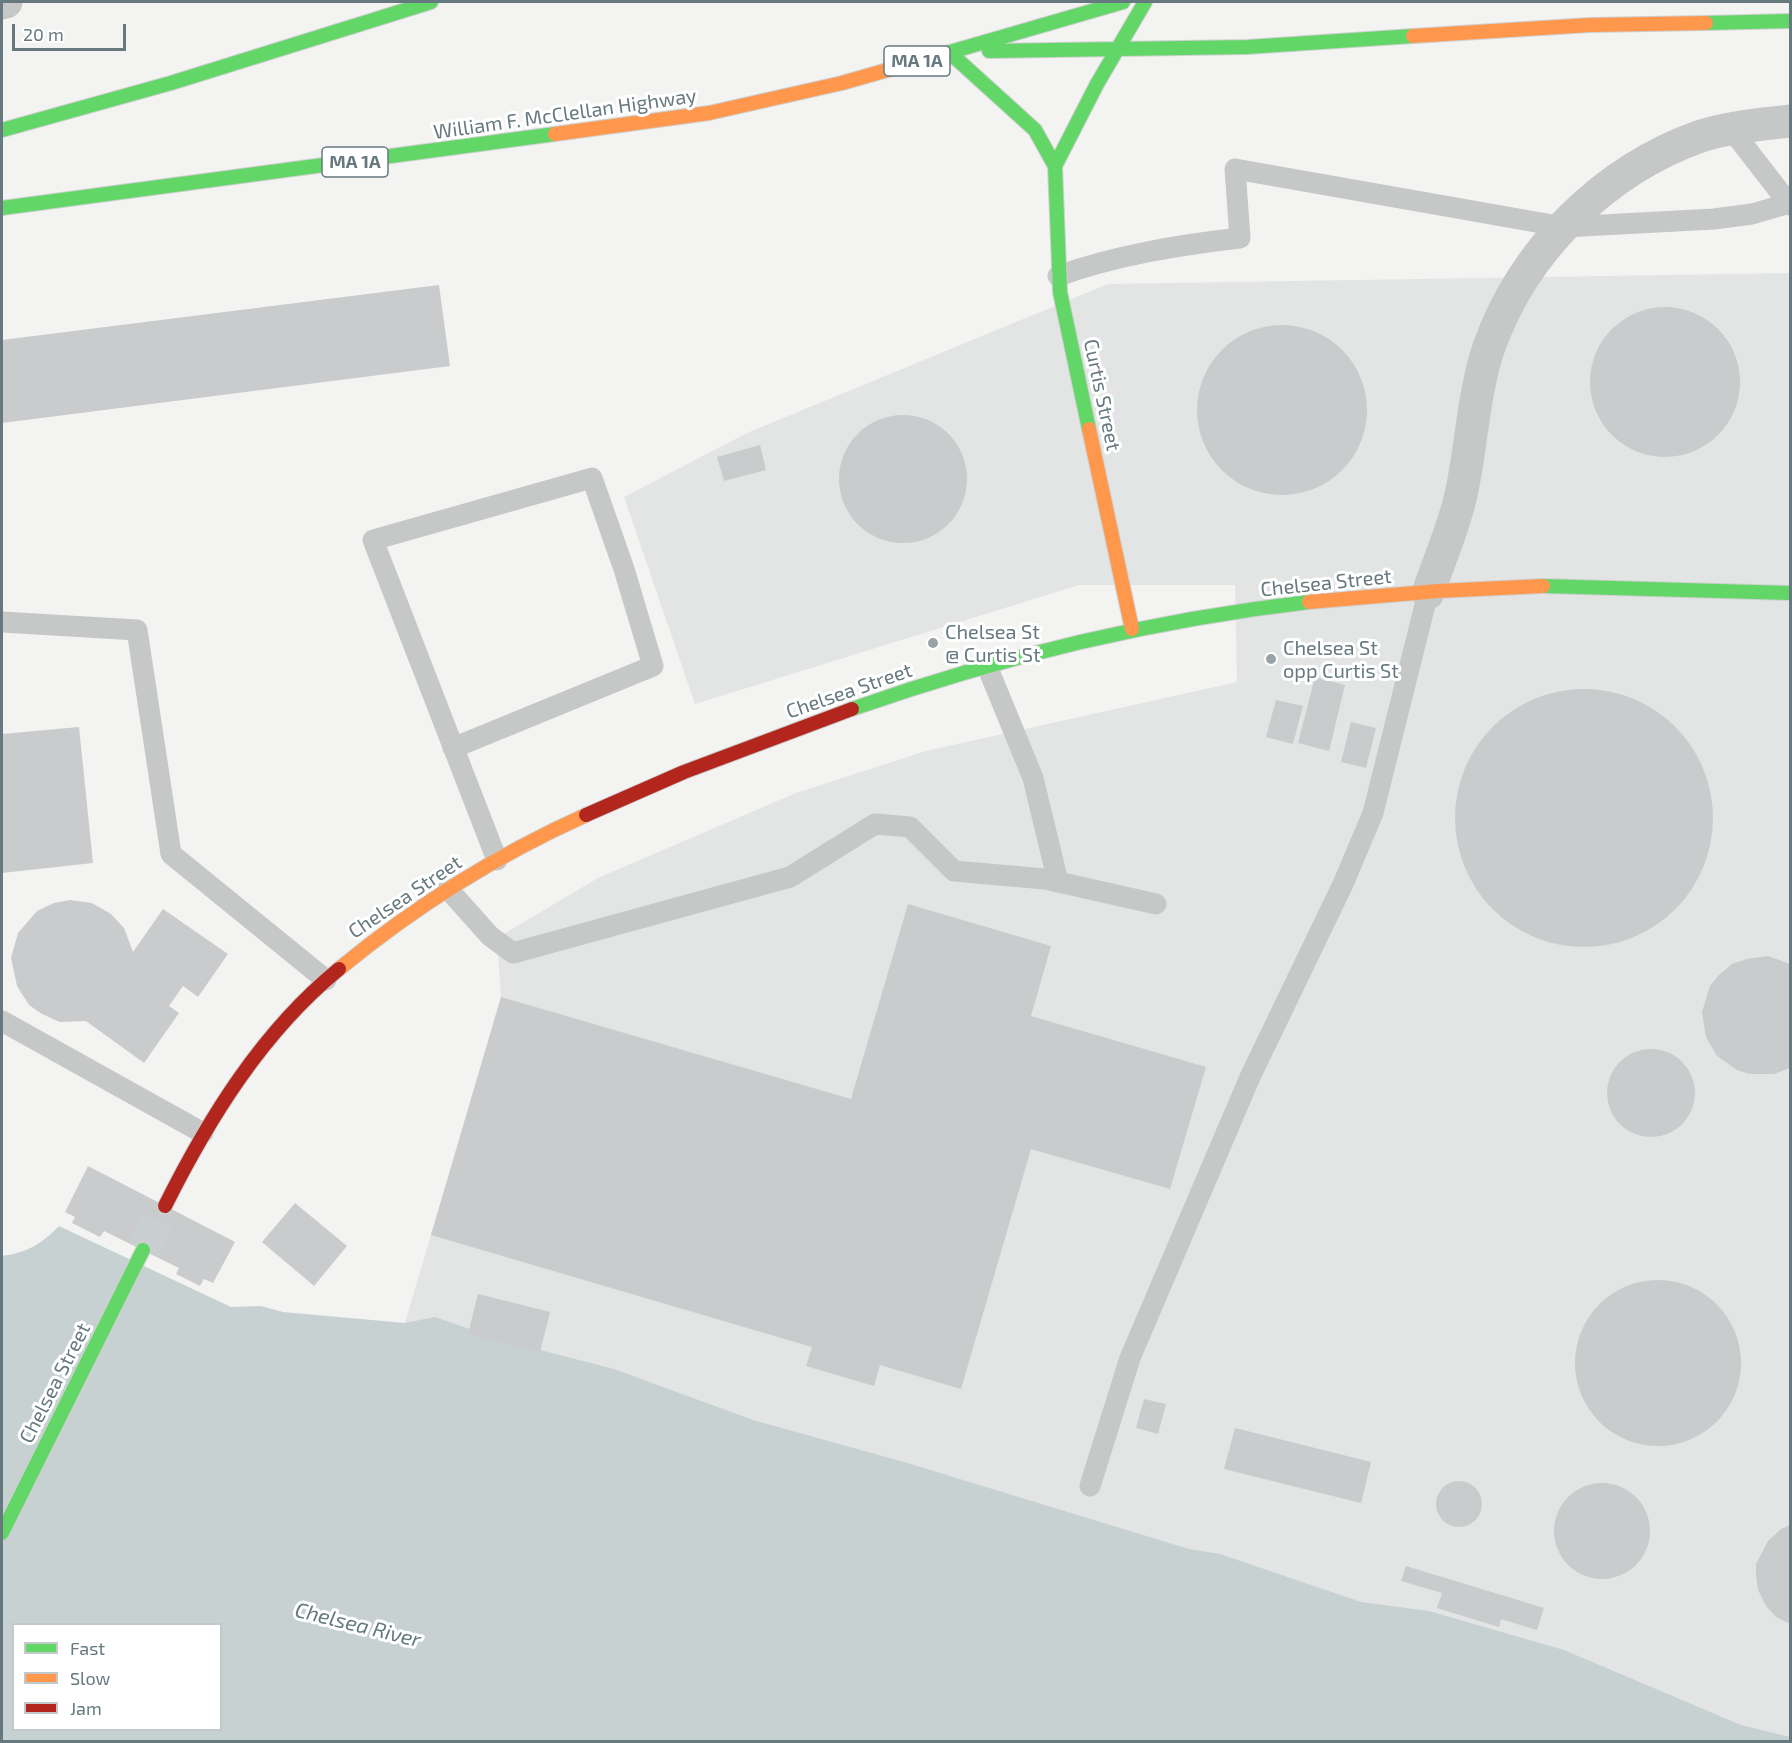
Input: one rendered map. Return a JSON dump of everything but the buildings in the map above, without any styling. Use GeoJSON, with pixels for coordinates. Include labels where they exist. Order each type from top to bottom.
{"type":"FeatureCollection","features":[{"type":"Feature","properties":{"kind":"main road"},"geometry":{"type":"LineString","coordinates":[[2,130],[160,86],[431,2]]}},
{"type":"Feature","properties":{"kind":"main road","name":"William F. McClellan Highway"},"geometry":{"type":"LineString","coordinates":[[2,208],[674,119],[776,99],[1123,2]]}},
{"type":"Feature","properties":{"kind":"main road","name":"Curtis Street"},"geometry":{"type":"LineString","coordinates":[[1055,166],[1116,49],[1145,2]]}},
{"type":"Feature","properties":{"kind":"main road"},"geometry":{"type":"LineString","coordinates":[[948,52],[1320,44],[1590,25],[1791,21]]}},
{"type":"Feature","properties":{"kind":"main road","name":"Curtis Street"},"geometry":{"type":"LineString","coordinates":[[948,52],[998,94],[1035,130],[1055,166],[1057,269],[1132,629]]}},
{"type":"Feature","properties":{"kind":"main road","name":"Chelsea Street"},"geometry":{"type":"LineString","coordinates":[[165,1206],[185,1165],[232,1086],[326,980],[391,927],[497,860],[579,818],[698,766],[839,713],[987,666],[1132,629],[1268,608],[1529,586],[1608,586],[1791,593]]}},
{"type":"Feature","properties":{"kind":"main road","name":"Chelsea Street"},"geometry":{"type":"LineString","coordinates":[[2,1533],[143,1250]]}},
{"type":"Feature","properties":{"kind":"street"},"geometry":{"type":"LineString","coordinates":[[2,3],[6,2]]}},
{"type":"Feature","properties":{"kind":"street"},"geometry":{"type":"LineString","coordinates":[[1428,593],[1458,505],[1481,374],[1489,347],[1516,290],[1564,227],[1603,190],[1650,159],[1703,136],[1731,129],[1791,121]]}},
{"type":"Feature","properties":{"kind":"lane"},"geometry":{"type":"LineString","coordinates":[[1057,269],[1191,244],[1240,238],[1235,169],[1564,227],[1714,219],[1752,214],[1790,204],[1731,129]]}},
{"type":"Feature","properties":{"kind":"lane"},"geometry":{"type":"LineString","coordinates":[[453,748],[653,666],[624,569],[592,478],[372,540],[453,748],[497,860]]}},
{"type":"Feature","properties":{"kind":"lane"},"geometry":{"type":"LineString","coordinates":[[1090,1486],[1130,1358],[1255,1068],[1343,884],[1373,813],[1428,593]]}},
{"type":"Feature","properties":{"kind":"lane"},"geometry":{"type":"LineString","coordinates":[[2,622],[137,630],[171,854],[326,980]]}},
{"type":"Feature","properties":{"kind":"lane"},"geometry":{"type":"LineString","coordinates":[[987,666],[1033,778],[1058,882]]}},
{"type":"Feature","properties":{"kind":"lane"},"geometry":{"type":"LineString","coordinates":[[448,889],[490,936],[513,953],[790,877],[875,824],[910,827],[954,871],[1058,882],[1156,904]]}},
{"type":"Feature","properties":{"kind":"lane"},"geometry":{"type":"LineString","coordinates":[[2,1021],[203,1133]]}},
{"type":"Feature","properties":{"kind":"shaded area"},"geometry":{"type":"Polygon","coordinates":[[[1790,273],[1790,1741],[405,1323],[501,997],[497,938],[598,878],[796,793],[926,751],[1237,682],[1235,585],[1079,585],[695,704],[624,497],[747,433],[1108,284],[1790,273]]]}},
{"type":"Feature","properties":{"kind":"water","name":"Chelsea River"},"geometry":{"type":"Polygon","coordinates":[[[59,1226],[231,1307],[261,1306],[283,1312],[405,1323],[435,1317],[501,1340],[614,1369],[753,1420],[904,1462],[1189,1549],[1220,1554],[1361,1602],[1429,1611],[1564,1650],[1741,1725],[1790,1737],[1790,1742],[2,1742],[2,1256],[19,1253],[40,1243],[59,1226]]]}},
{"type":"Feature","properties":{"kind":"tunnel"},"geometry":{"type":"LineString","coordinates":[[143,1250],[165,1206]]}},
{"type":"Feature","properties":{"kind":"traffic: fast"},"geometry":{"type":"LineString","coordinates":[[2,130],[171,83],[431,2]]}},
{"type":"Feature","properties":{"kind":"traffic: fast"},"geometry":{"type":"LineString","coordinates":[[926,59],[1123,2]]}},
{"type":"Feature","properties":{"kind":"traffic: fast"},"geometry":{"type":"LineString","coordinates":[[1055,166],[1097,84],[1145,2]]}},
{"type":"Feature","properties":{"kind":"traffic: fast"},"geometry":{"type":"LineString","coordinates":[[1706,23],[1790,21]]}},
{"type":"Feature","properties":{"kind":"traffic: fast"},"geometry":{"type":"LineString","coordinates":[[989,51],[1247,47],[1413,36]]}},
{"type":"Feature","properties":{"kind":"traffic: fast"},"geometry":{"type":"LineString","coordinates":[[949,52],[1035,130],[1055,166],[1060,292],[1089,429]]}},
{"type":"Feature","properties":{"kind":"traffic: fast"},"geometry":{"type":"LineString","coordinates":[[2,208],[555,134]]}},
{"type":"Feature","properties":{"kind":"traffic: fast"},"geometry":{"type":"LineString","coordinates":[[1543,586],[1790,593]]}},
{"type":"Feature","properties":{"kind":"traffic: fast"},"geometry":{"type":"LineString","coordinates":[[852,709],[964,673],[1078,643],[1193,619],[1309,602]]}},
{"type":"Feature","properties":{"kind":"traffic: fast"},"geometry":{"type":"LineString","coordinates":[[2,1533],[143,1250]]}},
{"type":"Feature","properties":{"kind":"traffic: slow"},"geometry":{"type":"LineString","coordinates":[[1413,36],[1590,25],[1706,23]]}},
{"type":"Feature","properties":{"kind":"traffic: slow"},"geometry":{"type":"LineString","coordinates":[[555,134],[709,113],[842,83],[926,59]]}},
{"type":"Feature","properties":{"kind":"traffic: slow"},"geometry":{"type":"LineString","coordinates":[[1089,429],[1132,629]]}},
{"type":"Feature","properties":{"kind":"traffic: slow"},"geometry":{"type":"LineString","coordinates":[[1309,602],[1438,591],[1543,586]]}},
{"type":"Feature","properties":{"kind":"traffic: slow"},"geometry":{"type":"LineString","coordinates":[[339,969],[397,924],[457,884],[520,847],[586,815]]}},
{"type":"Feature","properties":{"kind":"traffic: jam"},"geometry":{"type":"LineString","coordinates":[[586,815],[684,772],[852,709]]}},
{"type":"Feature","properties":{"kind":"traffic: jam"},"geometry":{"type":"LineString","coordinates":[[165,1206],[219,1109],[262,1048],[311,994],[339,969]]}},
{"type":"Feature","properties":{"kind":"place","name":"Chelsea St @ Curtis St"},"geometry":{"type":"Point","coordinates":[933,643]}},
{"type":"Feature","properties":{"kind":"place","name":"Chelsea St opp Curtis St"},"geometry":{"type":"Point","coordinates":[1271,659]}}]}
